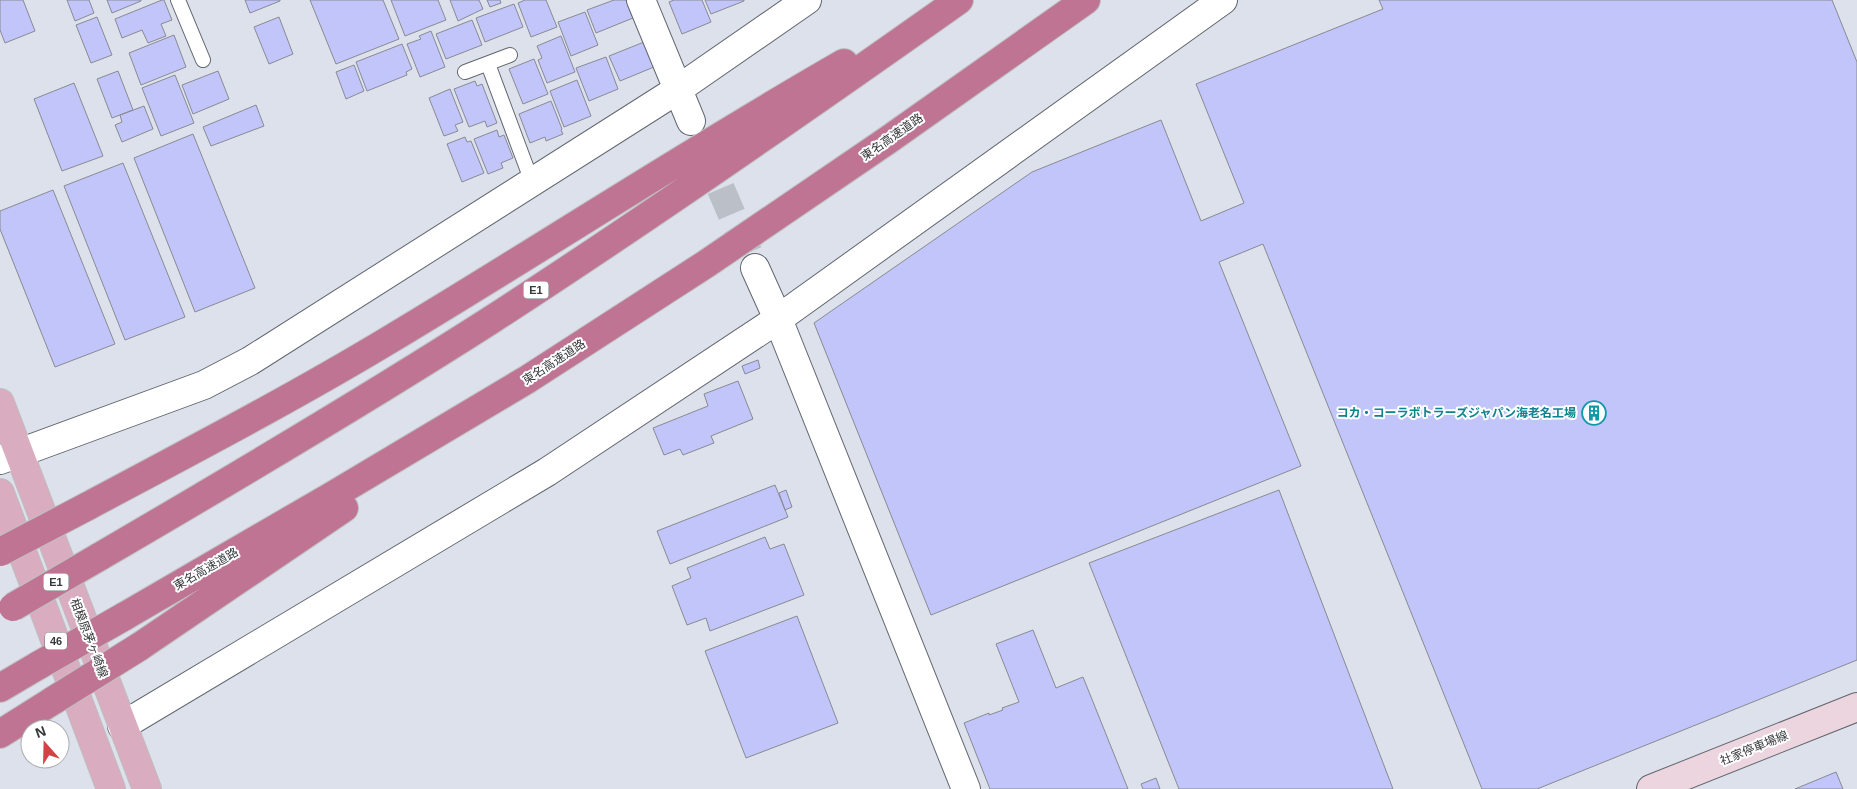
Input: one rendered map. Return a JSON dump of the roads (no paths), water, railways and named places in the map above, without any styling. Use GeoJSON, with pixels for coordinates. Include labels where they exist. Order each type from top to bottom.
{"type":"FeatureCollection","features":[{"type":"Feature","properties":{"kind":"highway"},"geometry":{"type":"LineString","coordinates":[[0,552],[222,434],[388,341],[776,102],[952,0]]}},
{"type":"Feature","properties":{"kind":"highway","name":"E1"},"geometry":{"type":"LineString","coordinates":[[6,611],[296,442],[492,319],[763,139],[960,0]]}},
{"type":"Feature","properties":{"kind":"highway","name":"東名高速道路"},"geometry":{"type":"LineString","coordinates":[[0,688],[330,498],[528,379],[706,264],[888,140],[1086,0]]}},
{"type":"Feature","properties":{"kind":"highway"},"geometry":{"type":"LineString","coordinates":[[0,734],[139,647],[312,530],[528,379]]}},
{"type":"Feature","properties":{"kind":"highway"},"geometry":{"type":"LineString","coordinates":[[0,544],[88,506]]}},
{"type":"Feature","properties":{"kind":"main road","name":"相模原茅ヶ崎線"},"geometry":{"type":"LineString","coordinates":[[0,403],[9,457],[147,789]]}},
{"type":"Feature","properties":{"kind":"main road","name":"46"},"geometry":{"type":"LineString","coordinates":[[0,493],[111,789]]}},
{"type":"Feature","properties":{"kind":"main road","name":"社家停車場線"},"geometry":{"type":"LineString","coordinates":[[1651,789],[1857,706]]}},
{"type":"Feature","properties":{"kind":"street"},"geometry":{"type":"LineString","coordinates":[[641,0],[691,121]]}},
{"type":"Feature","properties":{"kind":"street"},"geometry":{"type":"LineString","coordinates":[[9,457],[204,385],[250,361],[677,90],[807,0]]}},
{"type":"Feature","properties":{"kind":"street"},"geometry":{"type":"LineString","coordinates":[[122,726],[547,472],[778,319],[1223,0]]}},
{"type":"Feature","properties":{"kind":"street"},"geometry":{"type":"LineString","coordinates":[[755,268],[778,319],[966,789]]}},
{"type":"Feature","properties":{"kind":"lane"},"geometry":{"type":"LineString","coordinates":[[178,0],[202,60]]}},
{"type":"Feature","properties":{"kind":"lane"},"geometry":{"type":"LineString","coordinates":[[465,72],[510,55]]}},
{"type":"Feature","properties":{"kind":"lane"},"geometry":{"type":"LineString","coordinates":[[488,64],[532,182]]}},
{"type":"Feature","properties":{"kind":"tunnel"},"geometry":{"type":"LineString","coordinates":[[704,150],[755,268]]}},
{"type":"Feature","properties":{"kind":"place","name":"コカ・コーラボトラーズジャパン海老名工場"},"geometry":{"type":"Point","coordinates":[1594,413]}}]}
